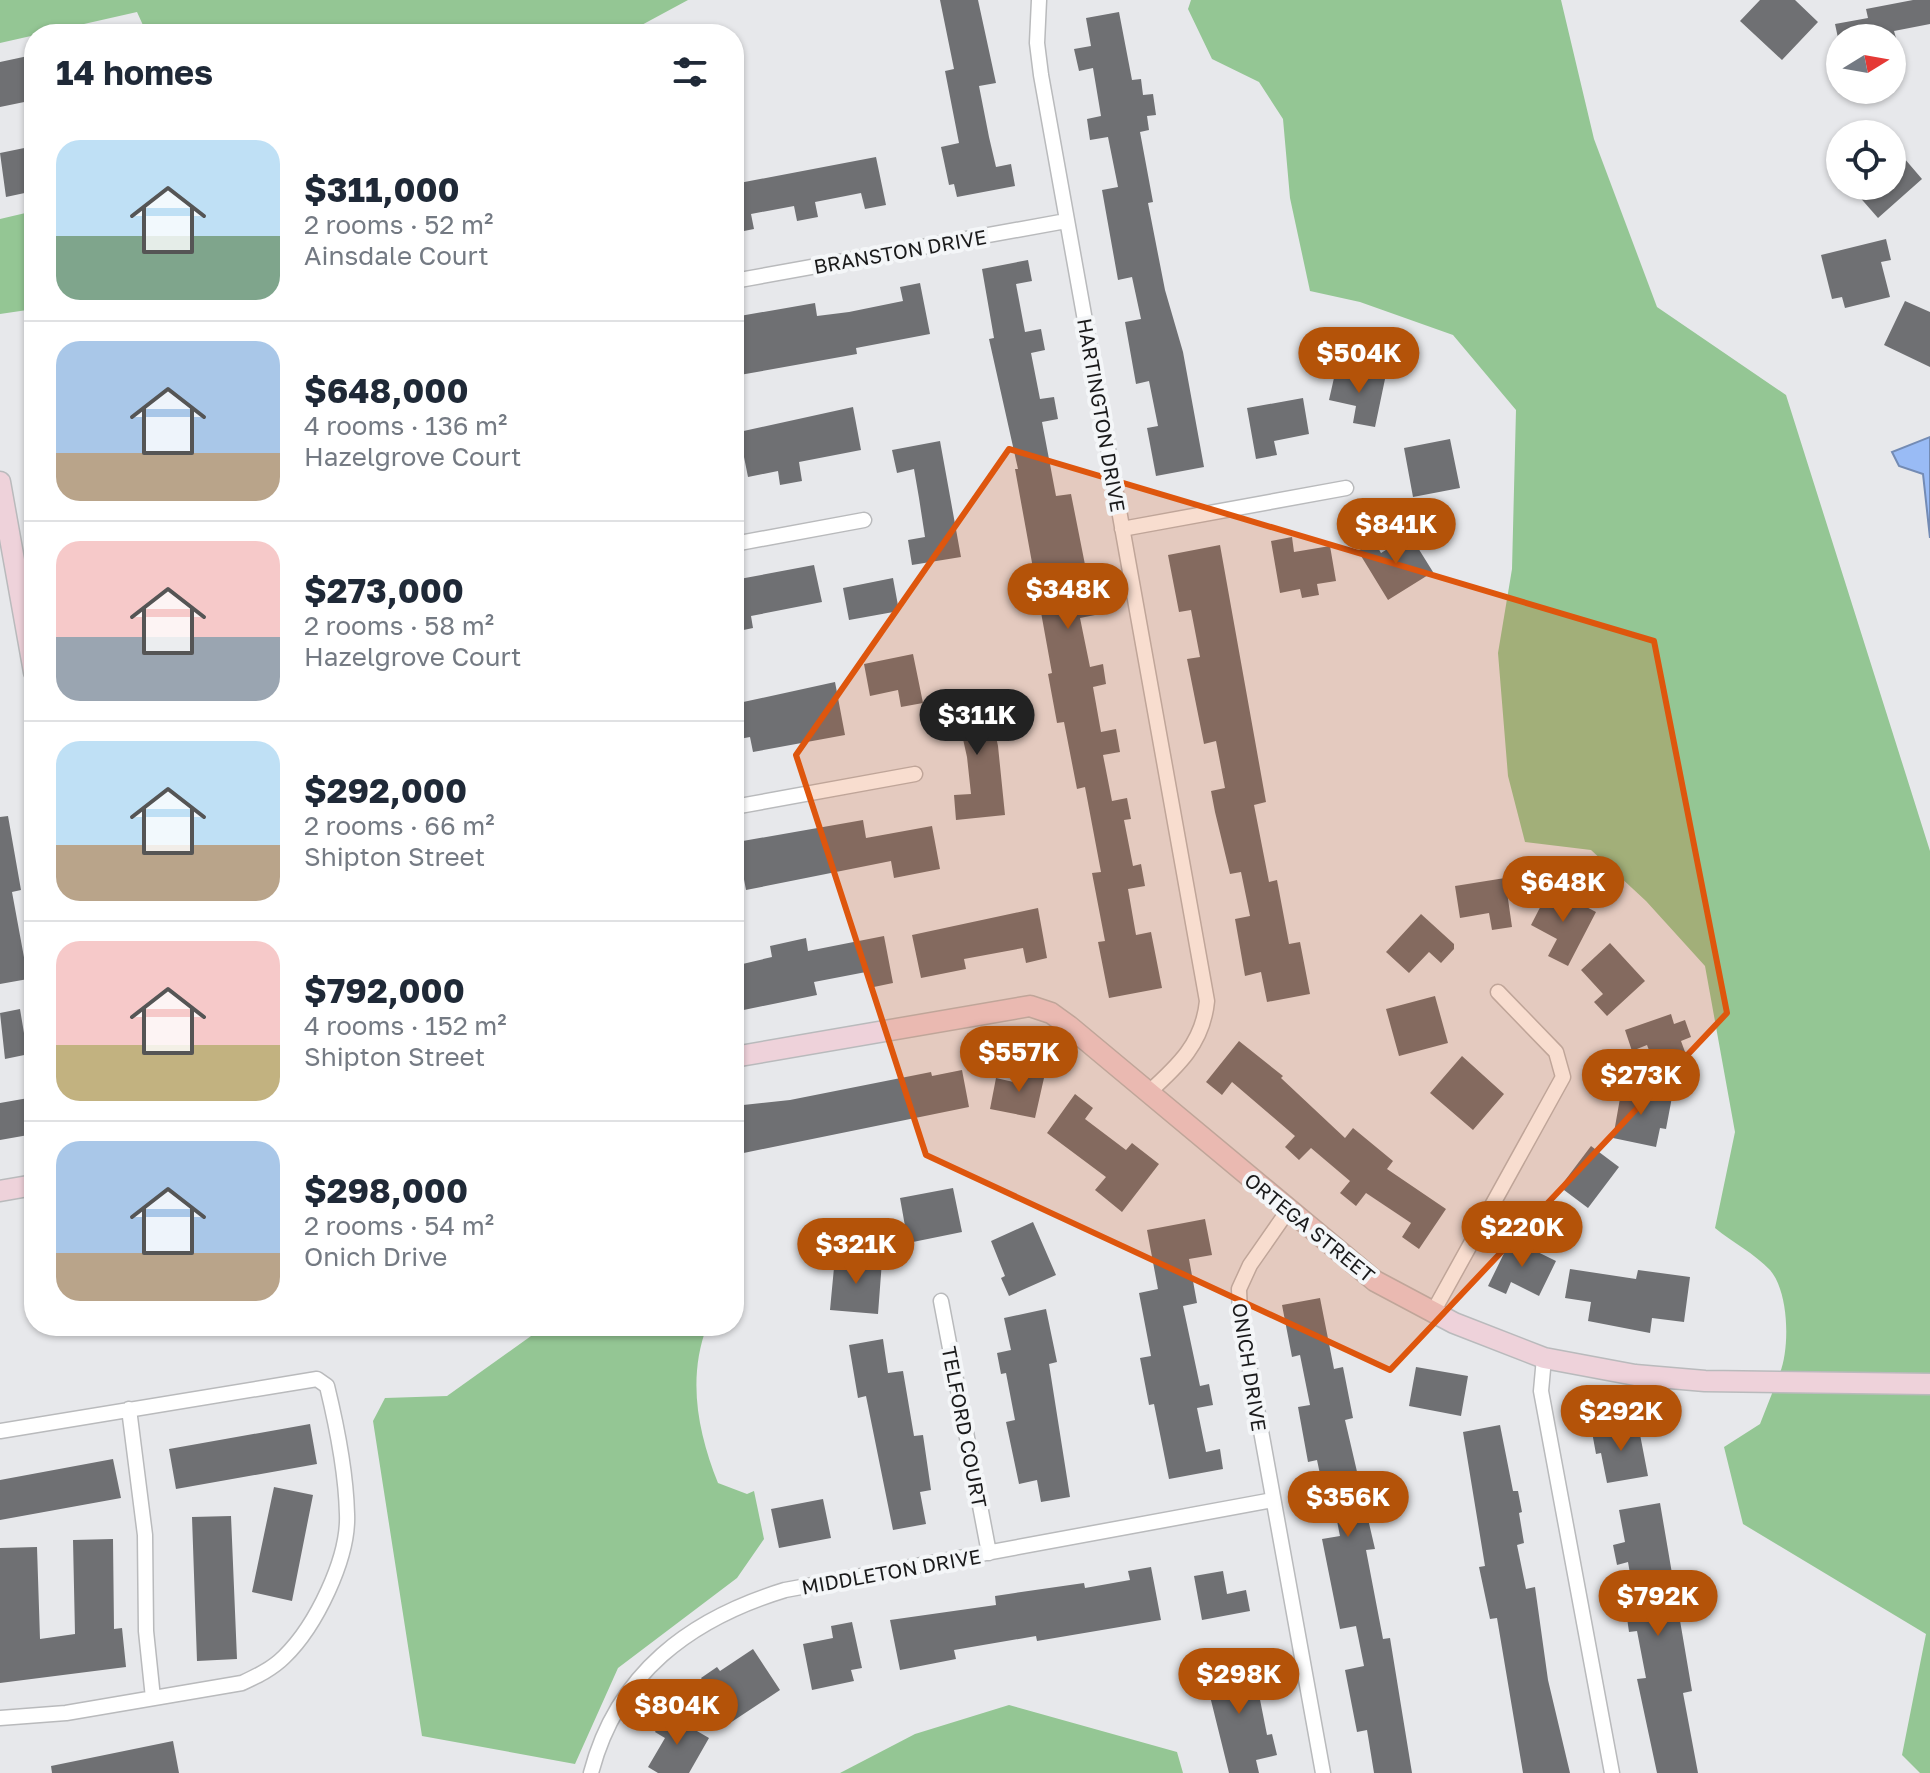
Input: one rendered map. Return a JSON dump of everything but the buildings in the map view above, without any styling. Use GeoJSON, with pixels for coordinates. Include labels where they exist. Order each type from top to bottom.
{"type":"FeatureCollection","features":[{"type":"Feature","properties":{"kind":"street","name":"HARTINGTON DRIVE"},"geometry":{"type":"LineString","coordinates":[[1039,0],[1037,43],[1066,221],[1207,1001],[1199,1038],[1176,1069],[1148,1093]]}},
{"type":"Feature","properties":{"kind":"street","name":"BRANSTON DRIVE"},"geometry":{"type":"LineString","coordinates":[[744,279],[1066,221]]}},
{"type":"Feature","properties":{"kind":"street"},"geometry":{"type":"LineString","coordinates":[[0,482],[24,616]]}},
{"type":"Feature","properties":{"kind":"street"},"geometry":{"type":"LineString","coordinates":[[1122,529],[1346,488]]}},
{"type":"Feature","properties":{"kind":"street"},"geometry":{"type":"LineString","coordinates":[[744,542],[864,520]]}},
{"type":"Feature","properties":{"kind":"street"},"geometry":{"type":"LineString","coordinates":[[744,805],[915,774]]}},
{"type":"Feature","properties":{"kind":"street"},"geometry":{"type":"LineString","coordinates":[[1433,1312],[1563,1077],[1556,1052],[1498,992]]}},
{"type":"Feature","properties":{"kind":"street","name":"ORTEGA STREET"},"geometry":{"type":"LineString","coordinates":[[744,1055],[1030,1006],[1051,1013],[1069,1026],[1375,1281],[1433,1312],[1544,1358],[1635,1375],[1705,1381],[1930,1384]]}},
{"type":"Feature","properties":{"kind":"street"},"geometry":{"type":"LineString","coordinates":[[0,1191],[24,1187]]}},
{"type":"Feature","properties":{"kind":"street","name":"ONICH DRIVE"},"geometry":{"type":"LineString","coordinates":[[1289,1209],[1250,1265],[1239,1289],[1244,1348],[1323,1773]]}},
{"type":"Feature","properties":{"kind":"street","name":"TELFORD COURT"},"geometry":{"type":"LineString","coordinates":[[941,1301],[989,1553]]}},
{"type":"Feature","properties":{"kind":"street"},"geometry":{"type":"LineString","coordinates":[[1544,1358],[1541,1391],[1612,1773]]}},
{"type":"Feature","properties":{"kind":"street"},"geometry":{"type":"LineString","coordinates":[[0,1431],[317,1379],[327,1386],[348,1516],[340,1566],[311,1621],[285,1656],[242,1683],[66,1713],[0,1718]]}},
{"type":"Feature","properties":{"kind":"street"},"geometry":{"type":"LineString","coordinates":[[129,1409],[145,1535],[146,1631],[153,1698]]}},
{"type":"Feature","properties":{"kind":"street","name":"MIDDLETON DRIVE"},"geometry":{"type":"LineString","coordinates":[[591,1773],[607,1729],[645,1670],[705,1621],[747,1602],[785,1590],[1273,1500]]}},
{"type":"Feature","properties":{"kind":"highlighted area"},"geometry":{"type":"Polygon","coordinates":[[[1009,449],[1654,641],[1727,1013],[1390,1370],[926,1155],[796,755],[1009,449]]]}},
{"type":"Feature","properties":{"kind":"green space"},"geometry":{"type":"Polygon","coordinates":[[[0,0],[688,0],[644,24],[142,24],[137,12],[84,24],[24,24],[24,38],[0,43],[0,0]]]}},
{"type":"Feature","properties":{"kind":"green space"},"geometry":{"type":"Polygon","coordinates":[[[1191,0],[1561,0],[1594,139],[1657,307],[1786,395],[1930,851],[1930,1375],[1780,1373],[1786,1320],[1776,1280],[1764,1264],[1715,1228],[1735,1132],[1705,966],[1646,901],[1591,850],[1525,842],[1508,776],[1498,653],[1512,569],[1516,410],[1453,335],[1360,302],[1310,291],[1290,198],[1283,119],[1259,82],[1212,59],[1188,9],[1191,0]]]}},
{"type":"Feature","properties":{"kind":"green space"},"geometry":{"type":"Polygon","coordinates":[[[24,213],[24,310],[0,314],[0,219],[24,213]]]}},
{"type":"Feature","properties":{"kind":"green space"},"geometry":{"type":"Polygon","coordinates":[[[531,1336],[704,1336],[696,1386],[705,1445],[718,1483],[747,1494],[754,1491],[764,1539],[737,1578],[618,1668],[575,1764],[422,1736],[373,1421],[385,1398],[447,1396],[531,1336]]]}},
{"type":"Feature","properties":{"kind":"green space"},"geometry":{"type":"Polygon","coordinates":[[[1773,1391],[1930,1393],[1930,1773],[1920,1773],[1902,1755],[1926,1634],[1743,1524],[1724,1447],[1760,1424],[1773,1391]]]}},
{"type":"Feature","properties":{"kind":"green space"},"geometry":{"type":"Polygon","coordinates":[[[1009,1705],[1177,1752],[1183,1773],[840,1773],[915,1734],[1009,1705]]]}},
{"type":"Feature","properties":{"kind":"water"},"geometry":{"type":"Polygon","coordinates":[[[1930,437],[1930,538],[1923,474],[1899,466],[1892,452],[1930,437]]]}}]}
